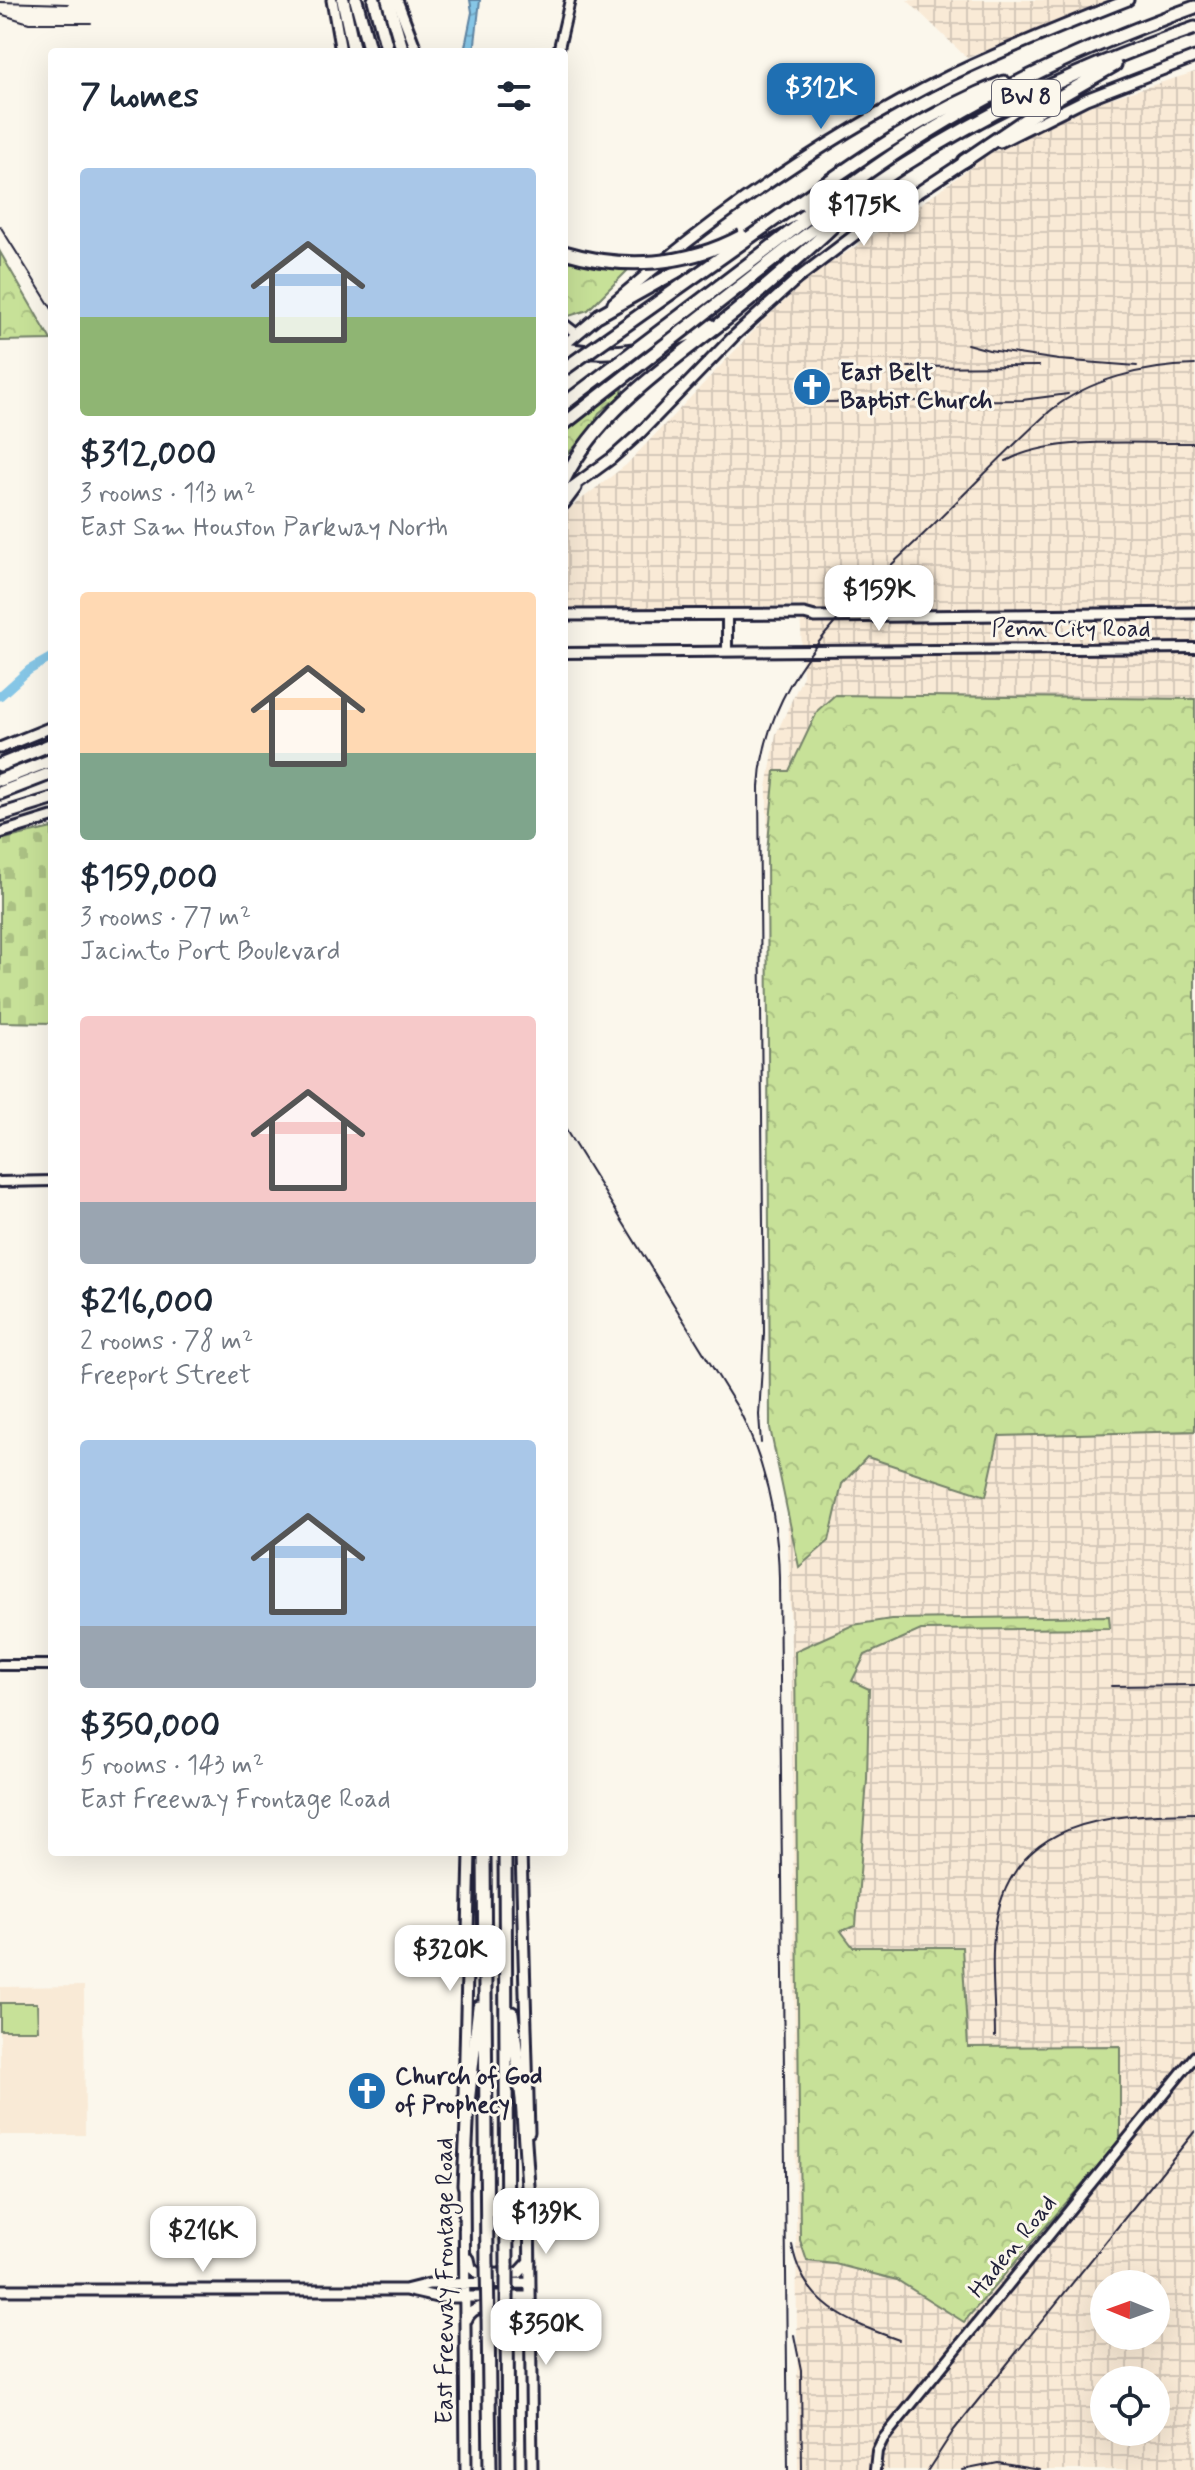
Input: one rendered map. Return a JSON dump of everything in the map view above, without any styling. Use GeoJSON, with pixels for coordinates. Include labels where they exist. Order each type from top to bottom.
{"type":"FeatureCollection","features":[{"type":"Feature","properties":{"kind":"highway"},"geometry":{"type":"LineString","coordinates":[[343,0],[353,48]]}},
{"type":"Feature","properties":{"kind":"highway"},"geometry":{"type":"LineString","coordinates":[[356,0],[369,48]]}},
{"type":"Feature","properties":{"kind":"highway"},"geometry":{"type":"LineString","coordinates":[[374,0],[387,48]]}},
{"type":"Feature","properties":{"kind":"highway"},"geometry":{"type":"LineString","coordinates":[[388,0],[402,48]]}},
{"type":"Feature","properties":{"kind":"highway","name":"BW 8"},"geometry":{"type":"LineString","coordinates":[[568,421],[875,166],[976,103],[1094,45],[1195,7]]}},
{"type":"Feature","properties":{"kind":"highway","name":"BW 8"},"geometry":{"type":"LineString","coordinates":[[568,401],[787,241],[945,140],[1017,102],[1104,63],[1195,28]]}},
{"type":"Feature","properties":{"kind":"highway"},"geometry":{"type":"LineString","coordinates":[[964,161],[1054,100],[1173,36]]}},
{"type":"Feature","properties":{"kind":"highway"},"geometry":{"type":"LineString","coordinates":[[568,366],[844,170],[943,108],[1094,45]]}},
{"type":"Feature","properties":{"kind":"highway"},"geometry":{"type":"LineString","coordinates":[[599,315],[683,268],[788,220],[875,166]]}},
{"type":"Feature","properties":{"kind":"highway"},"geometry":{"type":"LineString","coordinates":[[568,483],[582,448],[648,380],[806,252],[887,176]]}},
{"type":"Feature","properties":{"kind":"highway"},"geometry":{"type":"LineString","coordinates":[[568,253],[618,263],[684,259],[739,238],[798,203]]}},
{"type":"Feature","properties":{"kind":"highway"},"geometry":{"type":"LineString","coordinates":[[568,348],[603,352],[660,346],[731,315]]}},
{"type":"Feature","properties":{"kind":"highway"},"geometry":{"type":"LineString","coordinates":[[0,765],[48,746]]}},
{"type":"Feature","properties":{"kind":"highway"},"geometry":{"type":"LineString","coordinates":[[0,780],[48,762]]}},
{"type":"Feature","properties":{"kind":"highway"},"geometry":{"type":"LineString","coordinates":[[0,793],[48,775]]}},
{"type":"Feature","properties":{"kind":"highway"},"geometry":{"type":"LineString","coordinates":[[0,815],[48,800]]}},
{"type":"Feature","properties":{"kind":"highway"},"geometry":{"type":"LineString","coordinates":[[484,1856],[490,2470]]}},
{"type":"Feature","properties":{"kind":"highway"},"geometry":{"type":"LineString","coordinates":[[505,1856],[508,2470]]}},
{"type":"Feature","properties":{"kind":"highway"},"geometry":{"type":"LineString","coordinates":[[464,2185],[468,2103],[485,1943]]}},
{"type":"Feature","properties":{"kind":"highway"},"geometry":{"type":"LineString","coordinates":[[505,1960],[522,2099],[529,2200]]}},
{"type":"Feature","properties":{"kind":"highway"},"geometry":{"type":"LineString","coordinates":[[483,2470],[489,2396]]}},
{"type":"Feature","properties":{"kind":"main road"},"geometry":{"type":"LineString","coordinates":[[332,0],[340,48]]}},
{"type":"Feature","properties":{"kind":"main road"},"geometry":{"type":"LineString","coordinates":[[397,0],[415,48]]}},
{"type":"Feature","properties":{"kind":"main road","name":"BW 8"},"geometry":{"type":"LineString","coordinates":[[568,343],[653,269],[720,218],[874,116],[1032,38],[1128,0]]}},
{"type":"Feature","properties":{"kind":"main road","name":"BW 8"},"geometry":{"type":"LineString","coordinates":[[568,487],[583,479],[640,433],[733,337],[797,279],[864,228],[964,161],[1086,99],[1195,57]]}},
{"type":"Feature","properties":{"kind":"main road"},"geometry":{"type":"LineString","coordinates":[[568,499],[583,479]]}},
{"type":"Feature","properties":{"kind":"main road"},"geometry":{"type":"LineString","coordinates":[[568,615],[804,614],[815,617],[1195,613]]}},
{"type":"Feature","properties":{"kind":"main road"},"geometry":{"type":"LineString","coordinates":[[0,748],[48,729]]}},
{"type":"Feature","properties":{"kind":"main road"},"geometry":{"type":"LineString","coordinates":[[0,833],[48,818]]}},
{"type":"Feature","properties":{"kind":"main road","name":"East Freeway Frontage Road"},"geometry":{"type":"LineString","coordinates":[[466,2470],[464,2185],[470,1856]]}},
{"type":"Feature","properties":{"kind":"main road"},"geometry":{"type":"LineString","coordinates":[[521,1856],[532,2470]]}},
{"type":"Feature","properties":{"kind":"main road"},"geometry":{"type":"LineString","coordinates":[[464,2229],[469,2238],[471,2268],[477,2274],[519,2273],[530,2261]]}},
{"type":"Feature","properties":{"kind":"main road"},"geometry":{"type":"LineString","coordinates":[[0,2290],[405,2290],[429,2284],[530,2283]]}},
{"type":"Feature","properties":{"kind":"main road"},"geometry":{"type":"LineString","coordinates":[[405,2290],[429,2297],[530,2297]]}},
{"type":"Feature","properties":{"kind":"main road"},"geometry":{"type":"LineString","coordinates":[[465,2333],[467,2314],[473,2309],[514,2305],[524,2314],[529,2346]]}},
{"type":"Feature","properties":{"kind":"street"},"geometry":{"type":"LineString","coordinates":[[559,48],[570,0]]}},
{"type":"Feature","properties":{"kind":"street"},"geometry":{"type":"LineString","coordinates":[[568,327],[577,334]]}},
{"type":"Feature","properties":{"kind":"street"},"geometry":{"type":"LineString","coordinates":[[727,615],[727,651]]}},
{"type":"Feature","properties":{"kind":"street","name":"Penn City Road"},"geometry":{"type":"LineString","coordinates":[[568,653],[1195,648]]}},
{"type":"Feature","properties":{"kind":"street"},"geometry":{"type":"LineString","coordinates":[[0,1182],[48,1181]]}},
{"type":"Feature","properties":{"kind":"street"},"geometry":{"type":"LineString","coordinates":[[0,1665],[48,1665]]}},
{"type":"Feature","properties":{"kind":"street","name":"Haden Road"},"geometry":{"type":"LineString","coordinates":[[875,2470],[877,2451],[883,2439],[1195,2056]]}},
{"type":"Feature","properties":{"kind":"shaded area"},"geometry":{"type":"Polygon","coordinates":[[[907,0],[1113,0],[967,58],[907,0]]]}},
{"type":"Feature","properties":{"kind":"shaded area"},"geometry":{"type":"Polygon","coordinates":[[[1195,72],[1195,2470],[798,2470],[792,1685],[787,1499],[770,1428],[767,788],[776,734],[803,676],[800,606],[568,609],[568,512],[626,465],[765,319],[813,274],[912,210],[992,152],[1098,102],[1195,72]]]}},
{"type":"Feature","properties":{"kind":"shaded area"},"geometry":{"type":"Polygon","coordinates":[[[84,1986],[85,2135],[0,2135],[0,1987],[84,1986]]]}},
{"type":"Feature","properties":{"kind":"green space"},"geometry":{"type":"Polygon","coordinates":[[[0,252],[48,335],[48,340],[0,341],[0,252]]]}},
{"type":"Feature","properties":{"kind":"green space"},"geometry":{"type":"Polygon","coordinates":[[[568,257],[592,266],[628,270],[588,310],[569,316],[568,257]]]}},
{"type":"Feature","properties":{"kind":"green space"},"geometry":{"type":"Polygon","coordinates":[[[625,382],[621,395],[599,413],[588,434],[568,453],[568,427],[625,382]]]}},
{"type":"Feature","properties":{"kind":"green space"},"geometry":{"type":"Polygon","coordinates":[[[835,695],[1195,699],[1195,1431],[999,1436],[986,1496],[867,1457],[842,1484],[829,1541],[799,1567],[770,1428],[767,852],[775,771],[789,771],[818,710],[835,695]]]}},
{"type":"Feature","properties":{"kind":"green space"},"geometry":{"type":"Polygon","coordinates":[[[48,829],[48,1023],[0,1022],[0,840],[48,829]]]}},
{"type":"Feature","properties":{"kind":"green space"},"geometry":{"type":"Polygon","coordinates":[[[1109,1616],[1110,1628],[921,1630],[865,1655],[852,1681],[869,1689],[867,1780],[856,1926],[841,1931],[853,1947],[962,1947],[968,2047],[1120,2046],[1120,2140],[964,2322],[897,2280],[835,2264],[807,2261],[800,2240],[795,1651],[853,1625],[891,1619],[1109,1616]]]}},
{"type":"Feature","properties":{"kind":"green space"},"geometry":{"type":"Polygon","coordinates":[[[0,2003],[37,2003],[38,2030],[0,2030],[0,2003]]]}},
{"type":"Feature","properties":{"kind":"water"},"geometry":{"type":"Polygon","coordinates":[[[470,0],[480,0],[474,48],[465,48],[472,12],[470,0]]]}},
{"type":"Feature","properties":{"kind":"waterway"},"geometry":{"type":"LineString","coordinates":[[0,696],[29,670],[48,659]]}},
{"type":"Feature","properties":{"kind":"railway"},"geometry":{"type":"LineString","coordinates":[[0,2],[68,4]]}},
{"type":"Feature","properties":{"kind":"railway"},"geometry":{"type":"LineString","coordinates":[[0,14],[29,23],[91,23]]}},
{"type":"Feature","properties":{"kind":"railway"},"geometry":{"type":"LineString","coordinates":[[0,226],[48,303]]}},
{"type":"Feature","properties":{"kind":"railway"},"geometry":{"type":"LineString","coordinates":[[967,344],[1059,360],[1137,366]]}},
{"type":"Feature","properties":{"kind":"railway"},"geometry":{"type":"LineString","coordinates":[[761,1443],[759,1415],[764,1333],[759,787],[765,746],[778,709],[796,674],[845,611],[1050,411],[1082,390],[1118,376],[1157,368],[1195,365]]}},
{"type":"Feature","properties":{"kind":"railway"},"geometry":{"type":"LineString","coordinates":[[908,367],[1039,366]]}},
{"type":"Feature","properties":{"kind":"railway"},"geometry":{"type":"LineString","coordinates":[[823,402],[1022,400],[1068,394]]}},
{"type":"Feature","properties":{"kind":"railway"},"geometry":{"type":"LineString","coordinates":[[1006,461],[1048,447],[1072,444],[1195,443]]}},
{"type":"Feature","properties":{"kind":"railway"},"geometry":{"type":"LineString","coordinates":[[568,1133],[739,1410],[763,1471],[773,1513],[779,1578],[788,2470]]}},
{"type":"Feature","properties":{"kind":"railway"},"geometry":{"type":"LineString","coordinates":[[1111,1686],[1195,1685]]}},
{"type":"Feature","properties":{"kind":"railway"},"geometry":{"type":"LineString","coordinates":[[995,2037],[995,1927],[1005,1891],[1021,1864],[1042,1844],[1068,1830],[1097,1821],[1195,1813]]}},
{"type":"Feature","properties":{"kind":"railway"},"geometry":{"type":"LineString","coordinates":[[928,2470],[954,2430],[1195,2131]]}},
{"type":"Feature","properties":{"kind":"railway"},"geometry":{"type":"LineString","coordinates":[[792,2245],[806,2283],[817,2297],[846,2318],[899,2340]]}},
{"type":"Feature","properties":{"kind":"railway"},"geometry":{"type":"LineString","coordinates":[[794,2335],[801,2370],[802,2470]]}},
{"type":"Feature","properties":{"kind":"railway"},"geometry":{"type":"LineString","coordinates":[[963,2470],[998,2463],[1039,2470]]}},
{"type":"Feature","properties":{"kind":"place","name":"East Belt Baptist Church"},"geometry":{"type":"Point","coordinates":[812,387]}},
{"type":"Feature","properties":{"kind":"place","name":"Church of God of Prophecy"},"geometry":{"type":"Point","coordinates":[367,2091]}}]}
